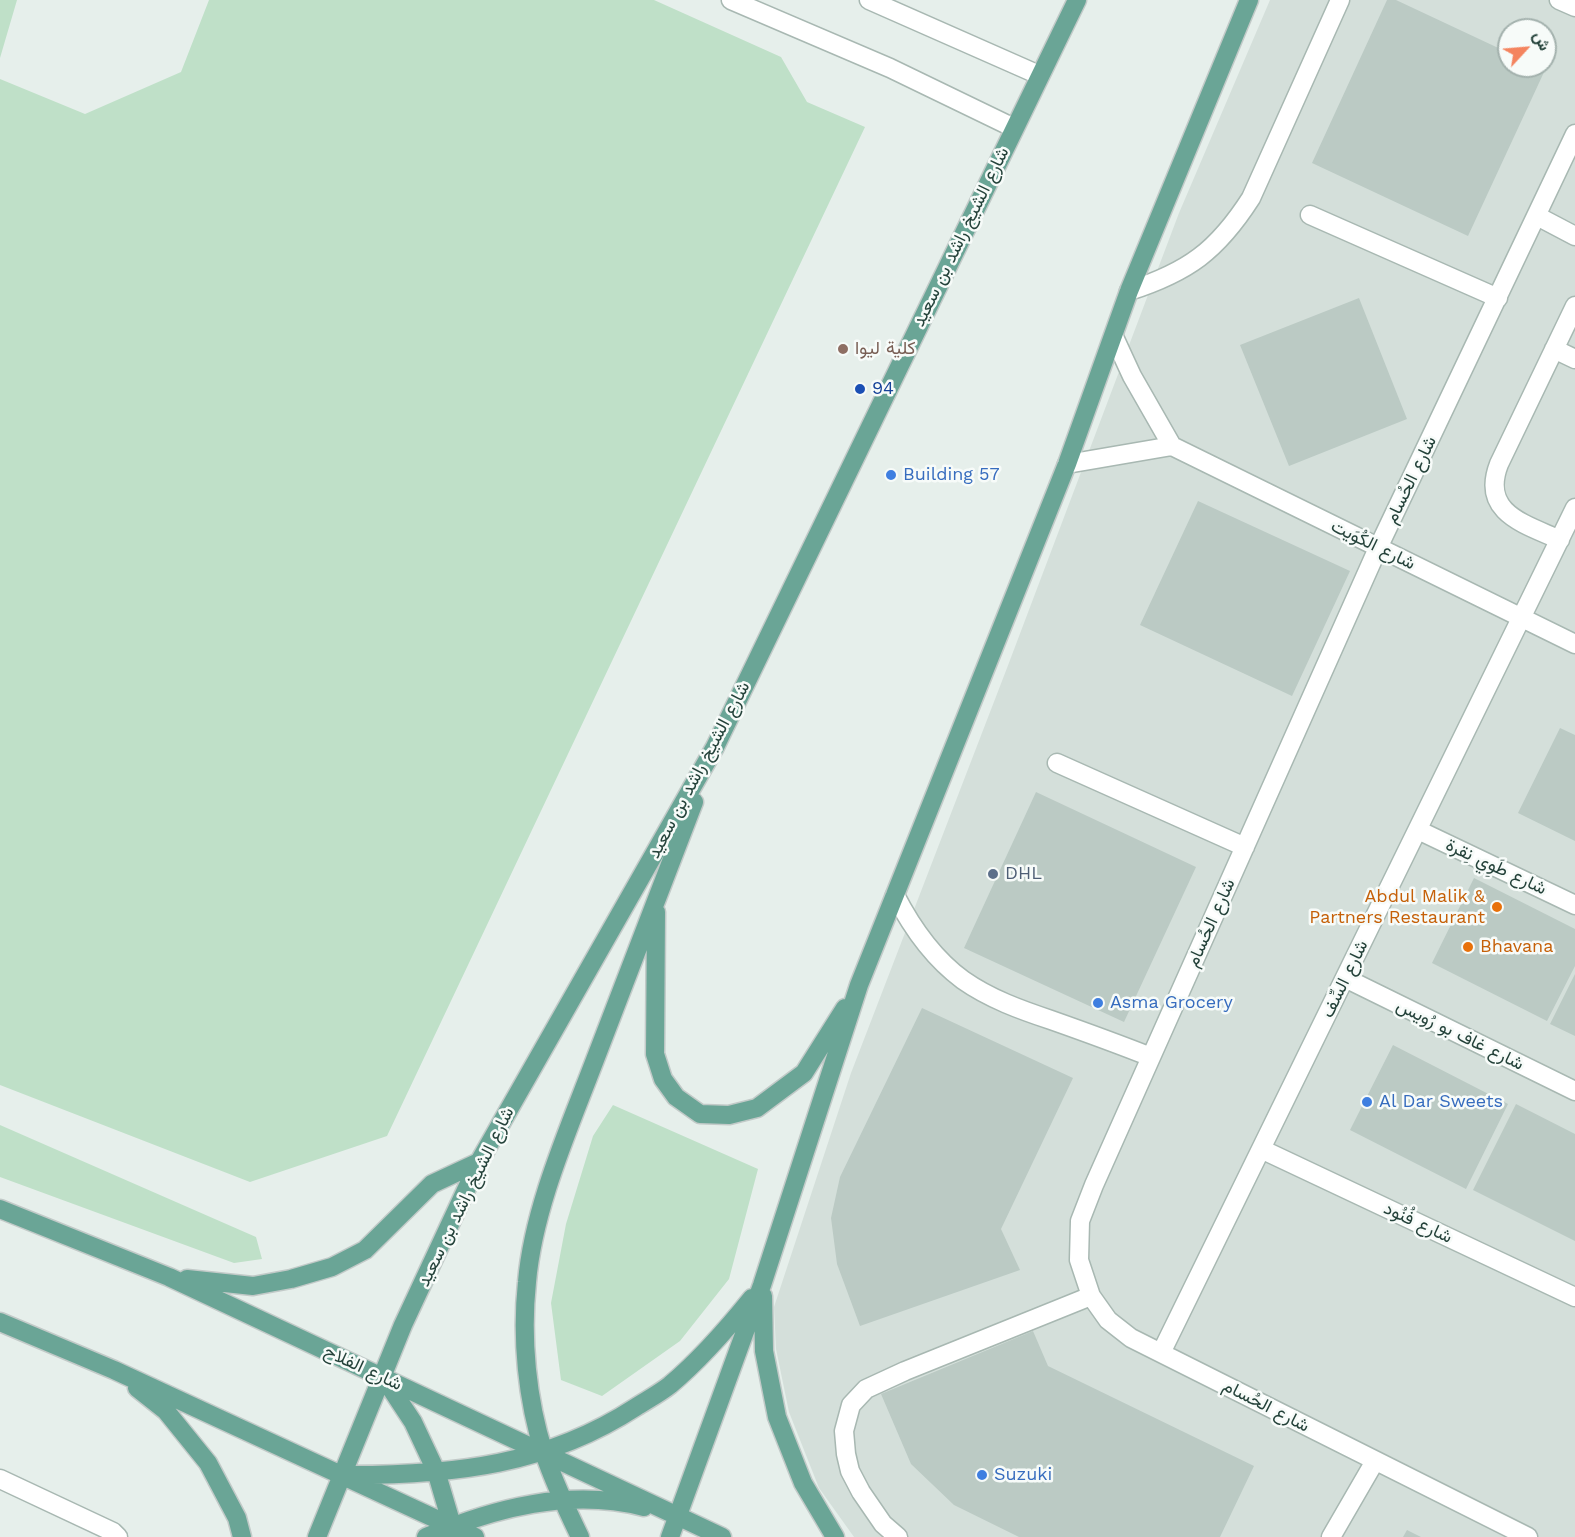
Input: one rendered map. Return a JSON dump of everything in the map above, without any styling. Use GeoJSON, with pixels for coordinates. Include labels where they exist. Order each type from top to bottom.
{"type":"FeatureCollection","features":[{"type":"Feature","properties":{"kind":"main road","name":"شارع الشيخ راشد بن سعيد"},"geometry":{"type":"LineString","coordinates":[[317,1537],[403,1325],[479,1162],[715,747],[1077,0]]}},
{"type":"Feature","properties":{"kind":"main road"},"geometry":{"type":"LineString","coordinates":[[670,1537],[762,1285],[859,985],[1067,464],[1129,291],[1249,0]]}},
{"type":"Feature","properties":{"kind":"main road"},"geometry":{"type":"LineString","coordinates":[[580,1537],[562,1501],[544,1453],[530,1385],[525,1340],[526,1282],[538,1216],[578,1103],[715,747]]}},
{"type":"Feature","properties":{"kind":"main road"},"geometry":{"type":"LineString","coordinates":[[656,901],[655,1054],[663,1079],[676,1097],[700,1114],[729,1115],[757,1107],[804,1072],[859,985]]}},
{"type":"Feature","properties":{"kind":"main road"},"geometry":{"type":"LineString","coordinates":[[169,1276],[253,1286],[291,1279],[332,1267],[365,1250],[432,1184],[479,1162]]}},
{"type":"Feature","properties":{"kind":"main road","name":"شارع الفلاح"},"geometry":{"type":"LineString","coordinates":[[0,1209],[169,1276],[722,1537]]}},
{"type":"Feature","properties":{"kind":"main road"},"geometry":{"type":"LineString","coordinates":[[343,1475],[389,1475],[473,1468],[544,1453],[578,1439],[612,1423],[669,1386],[720,1338],[762,1285]]}},
{"type":"Feature","properties":{"kind":"main road"},"geometry":{"type":"LineString","coordinates":[[762,1285],[764,1351],[777,1417],[803,1483],[835,1537]]}},
{"type":"Feature","properties":{"kind":"main road"},"geometry":{"type":"LineString","coordinates":[[0,1322],[114,1370],[343,1475],[454,1531],[475,1537]]}},
{"type":"Feature","properties":{"kind":"main road"},"geometry":{"type":"LineString","coordinates":[[114,1370],[166,1411],[207,1463],[237,1518],[242,1537]]}},
{"type":"Feature","properties":{"kind":"main road"},"geometry":{"type":"LineString","coordinates":[[383,1377],[413,1422],[436,1471],[454,1531]]}},
{"type":"Feature","properties":{"kind":"main road"},"geometry":{"type":"LineString","coordinates":[[426,1537],[454,1531],[487,1513],[525,1504],[601,1500],[640,1506],[677,1516]]}},
{"type":"Feature","properties":{"kind":"street"},"geometry":{"type":"LineString","coordinates":[[731,0],[890,68],[1014,128]]}},
{"type":"Feature","properties":{"kind":"street"},"geometry":{"type":"LineString","coordinates":[[869,0],[1040,75]]}},
{"type":"Feature","properties":{"kind":"street"},"geometry":{"type":"LineString","coordinates":[[1129,291],[1159,281],[1187,267],[1213,248],[1234,225],[1251,198],[1340,0]]}},
{"type":"Feature","properties":{"kind":"street"},"geometry":{"type":"LineString","coordinates":[[1560,0],[1575,7]]}},
{"type":"Feature","properties":{"kind":"street","name":"شارع الحُسام"},"geometry":{"type":"LineString","coordinates":[[1528,1537],[1131,1338],[1108,1320],[1091,1296],[1079,1260],[1080,1221],[1378,548],[1575,134]]}},
{"type":"Feature","properties":{"kind":"street"},"geometry":{"type":"LineString","coordinates":[[1310,215],[1498,298]]}},
{"type":"Feature","properties":{"kind":"street"},"geometry":{"type":"LineString","coordinates":[[1537,216],[1575,236]]}},
{"type":"Feature","properties":{"kind":"street"},"geometry":{"type":"LineString","coordinates":[[1560,540],[1510,516],[1502,508],[1493,486],[1499,464],[1575,306]]}},
{"type":"Feature","properties":{"kind":"street"},"geometry":{"type":"LineString","coordinates":[[1067,464],[1172,447],[1132,376],[1114,337]]}},
{"type":"Feature","properties":{"kind":"street"},"geometry":{"type":"LineString","coordinates":[[1554,349],[1575,359]]}},
{"type":"Feature","properties":{"kind":"street","name":"شارع الكُوَيت"},"geometry":{"type":"LineString","coordinates":[[1172,447],[1575,644]]}},
{"type":"Feature","properties":{"kind":"street","name":"شارع السِّف"},"geometry":{"type":"LineString","coordinates":[[1161,1353],[1575,508]]}},
{"type":"Feature","properties":{"kind":"street"},"geometry":{"type":"LineString","coordinates":[[1057,763],[1245,847]]}},
{"type":"Feature","properties":{"kind":"street","name":"شارع طَوِي نِقرة"},"geometry":{"type":"LineString","coordinates":[[1418,830],[1575,905]]}},
{"type":"Feature","properties":{"kind":"street"},"geometry":{"type":"LineString","coordinates":[[895,895],[908,920],[924,943],[964,981],[1014,1007],[1151,1057]]}},
{"type":"Feature","properties":{"kind":"street","name":"شارع غاف بو رُويس"},"geometry":{"type":"LineString","coordinates":[[1345,978],[1575,1091]]}},
{"type":"Feature","properties":{"kind":"street","name":"شارع فُنُود"},"geometry":{"type":"LineString","coordinates":[[1261,1149],[1575,1297]]}},
{"type":"Feature","properties":{"kind":"street"},"geometry":{"type":"LineString","coordinates":[[898,1537],[883,1524],[850,1471],[844,1431],[851,1405],[866,1389],[905,1371],[1091,1296]]}},
{"type":"Feature","properties":{"kind":"street"},"geometry":{"type":"LineString","coordinates":[[1331,1537],[1375,1461]]}},
{"type":"Feature","properties":{"kind":"street"},"geometry":{"type":"LineString","coordinates":[[0,1479],[113,1532],[118,1537]]}},
{"type":"Feature","properties":{"kind":"shaded area"},"geometry":{"type":"Polygon","coordinates":[[[1270,0],[1575,0],[1575,1537],[854,1537],[819,1488],[789,1412],[776,1349],[774,1307],[851,1073],[1179,213],[1270,0]]]}},
{"type":"Feature","properties":{"kind":"green space"},"geometry":{"type":"Polygon","coordinates":[[[0,0],[17,0],[0,58],[0,0]]]}},
{"type":"Feature","properties":{"kind":"green space"},"geometry":{"type":"Polygon","coordinates":[[[209,0],[654,0],[781,57],[807,102],[865,127],[387,1136],[250,1182],[0,1085],[0,79],[85,114],[181,72],[209,0]]]}},
{"type":"Feature","properties":{"kind":"green space"},"geometry":{"type":"Polygon","coordinates":[[[613,1105],[758,1169],[729,1279],[680,1341],[602,1396],[561,1380],[551,1303],[566,1224],[593,1136],[613,1105]]]}},
{"type":"Feature","properties":{"kind":"green space"},"geometry":{"type":"Polygon","coordinates":[[[0,1125],[256,1237],[262,1259],[234,1263],[0,1177],[0,1125]]]}},
{"type":"Feature","properties":{"kind":"building"},"geometry":{"type":"Polygon","coordinates":[[[1387,0],[1396,0],[1497,47],[1497,78],[1541,78],[1468,236],[1312,163],[1387,0]]]}},
{"type":"Feature","properties":{"kind":"building"},"geometry":{"type":"Polygon","coordinates":[[[1359,298],[1407,419],[1289,466],[1240,345],[1359,298]]]}},
{"type":"Feature","properties":{"kind":"building"},"geometry":{"type":"Polygon","coordinates":[[[1198,501],[1350,571],[1292,696],[1140,625],[1198,501]]]}},
{"type":"Feature","properties":{"kind":"building"},"geometry":{"type":"Polygon","coordinates":[[[1560,728],[1575,735],[1575,841],[1518,813],[1560,728]]]}},
{"type":"Feature","properties":{"kind":"building"},"geometry":{"type":"Polygon","coordinates":[[[1036,792],[1196,867],[1124,1022],[964,948],[1036,792]]]}},
{"type":"Feature","properties":{"kind":"building"},"geometry":{"type":"Polygon","coordinates":[[[1474,878],[1575,929],[1575,966],[1547,1021],[1432,963],[1474,878]]]}},
{"type":"Feature","properties":{"kind":"building"},"geometry":{"type":"Polygon","coordinates":[[[1575,974],[1575,1036],[1550,1024],[1575,974]]]}},
{"type":"Feature","properties":{"kind":"building"},"geometry":{"type":"Polygon","coordinates":[[[922,1008],[1073,1078],[1001,1229],[1020,1270],[860,1326],[837,1264],[831,1218],[840,1177],[922,1008]]]}},
{"type":"Feature","properties":{"kind":"building"},"geometry":{"type":"Polygon","coordinates":[[[1393,1045],[1508,1104],[1466,1189],[1350,1130],[1393,1045]]]}},
{"type":"Feature","properties":{"kind":"building"},"geometry":{"type":"Polygon","coordinates":[[[1516,1104],[1575,1134],[1575,1241],[1473,1190],[1516,1104]]]}},
{"type":"Feature","properties":{"kind":"building"},"geometry":{"type":"Polygon","coordinates":[[[1033,1331],[1048,1366],[1254,1466],[1220,1537],[1019,1537],[954,1505],[911,1464],[881,1394],[1033,1331]]]}},
{"type":"Feature","properties":{"kind":"building"},"geometry":{"type":"Polygon","coordinates":[[[1407,1530],[1421,1537],[1403,1537],[1407,1530]]]}},
{"type":"Feature","properties":{"kind":"place","name":"كلية ليوا"},"geometry":{"type":"Point","coordinates":[843,349]}},
{"type":"Feature","properties":{"kind":"place","name":"94"},"geometry":{"type":"Point","coordinates":[860,389]}},
{"type":"Feature","properties":{"kind":"place","name":"Building 57"},"geometry":{"type":"Point","coordinates":[891,475]}},
{"type":"Feature","properties":{"kind":"place","name":"DHL"},"geometry":{"type":"Point","coordinates":[993,874]}},
{"type":"Feature","properties":{"kind":"place","name":"Abdul Malik & Partners Restaurant"},"geometry":{"type":"Point","coordinates":[1497,907]}},
{"type":"Feature","properties":{"kind":"place","name":"Bhavana"},"geometry":{"type":"Point","coordinates":[1468,947]}},
{"type":"Feature","properties":{"kind":"place","name":"Asma Grocery"},"geometry":{"type":"Point","coordinates":[1098,1003]}},
{"type":"Feature","properties":{"kind":"place","name":"Al Dar Sweets"},"geometry":{"type":"Point","coordinates":[1367,1102]}},
{"type":"Feature","properties":{"kind":"place","name":"Suzuki"},"geometry":{"type":"Point","coordinates":[982,1475]}}]}
